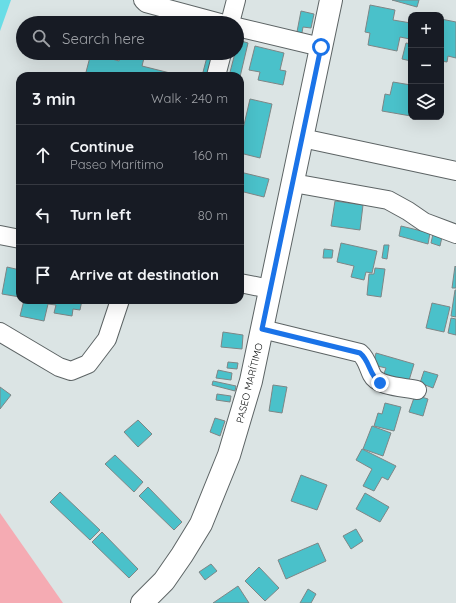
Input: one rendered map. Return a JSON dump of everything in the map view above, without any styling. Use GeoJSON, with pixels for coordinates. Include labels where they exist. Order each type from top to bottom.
{"type":"FeatureCollection","features":[{"type":"Feature","properties":{"kind":"main road","name":"PASEO MARÍTIMO"},"geometry":{"type":"LineString","coordinates":[[142,603],[164,581],[201,524],[229,455],[251,381],[331,0]]}},
{"type":"Feature","properties":{"kind":"street"},"geometry":{"type":"LineString","coordinates":[[143,0],[146,3],[194,16]]}},
{"type":"Feature","properties":{"kind":"street"},"geometry":{"type":"LineString","coordinates":[[232,16],[236,0]]}},
{"type":"Feature","properties":{"kind":"street"},"geometry":{"type":"LineString","coordinates":[[244,29],[321,47]]}},
{"type":"Feature","properties":{"kind":"street"},"geometry":{"type":"LineString","coordinates":[[217,72],[220,60]]}},
{"type":"Feature","properties":{"kind":"street"},"geometry":{"type":"LineString","coordinates":[[302,138],[456,171]]}},
{"type":"Feature","properties":{"kind":"street"},"geometry":{"type":"LineString","coordinates":[[293,183],[388,200],[424,222],[456,234]]}},
{"type":"Feature","properties":{"kind":"street"},"geometry":{"type":"LineString","coordinates":[[0,235],[16,238]]}},
{"type":"Feature","properties":{"kind":"street"},"geometry":{"type":"LineString","coordinates":[[244,284],[270,289]]}},
{"type":"Feature","properties":{"kind":"street"},"geometry":{"type":"LineString","coordinates":[[0,332],[59,368],[71,371],[88,364],[107,339],[119,304]]}},
{"type":"Feature","properties":{"kind":"street"},"geometry":{"type":"LineString","coordinates":[[262,329],[360,353],[365,358],[374,379],[380,383],[417,390]]}},
{"type":"Feature","properties":{"kind":"shaded area"},"geometry":{"type":"Polygon","coordinates":[[[0,513],[63,603],[0,603],[0,513]]]}},
{"type":"Feature","properties":{"kind":"water"},"geometry":{"type":"Polygon","coordinates":[[[0,0],[11,0],[0,31],[0,0]]]}},
{"type":"Feature","properties":{"kind":"building"},"geometry":{"type":"Polygon","coordinates":[[[392,0],[419,0],[417,7],[392,0]]]}},
{"type":"Feature","properties":{"kind":"building"},"geometry":{"type":"Polygon","coordinates":[[[370,5],[395,10],[393,20],[408,22],[408,39],[400,37],[397,51],[368,45],[370,33],[365,32],[370,5]]]}},
{"type":"Feature","properties":{"kind":"building"},"geometry":{"type":"Polygon","coordinates":[[[301,11],[314,14],[311,28],[303,27],[301,38],[296,37],[301,11]]]}},
{"type":"Feature","properties":{"kind":"building"},"geometry":{"type":"Polygon","coordinates":[[[444,20],[456,22],[456,58],[448,56],[447,62],[444,62],[444,20]]]}},
{"type":"Feature","properties":{"kind":"building"},"geometry":{"type":"Polygon","coordinates":[[[244,42],[248,43],[244,60],[244,42]]]}},
{"type":"Feature","properties":{"kind":"building"},"geometry":{"type":"Polygon","coordinates":[[[406,43],[408,43],[408,60],[402,59],[406,43]]]}},
{"type":"Feature","properties":{"kind":"building"},"geometry":{"type":"Polygon","coordinates":[[[255,46],[284,53],[280,70],[286,71],[283,85],[258,80],[260,72],[249,70],[255,46]]]}},
{"type":"Feature","properties":{"kind":"building"},"geometry":{"type":"Polygon","coordinates":[[[89,60],[144,60],[142,66],[166,72],[86,72],[89,60]]]}},
{"type":"Feature","properties":{"kind":"building"},"geometry":{"type":"Polygon","coordinates":[[[206,60],[215,60],[212,72],[203,72],[206,60]]]}},
{"type":"Feature","properties":{"kind":"building"},"geometry":{"type":"Polygon","coordinates":[[[233,60],[244,60],[241,72],[230,72],[233,60]]]}},
{"type":"Feature","properties":{"kind":"building"},"geometry":{"type":"Polygon","coordinates":[[[393,82],[408,84],[408,115],[382,111],[385,94],[390,95],[393,82]]]}},
{"type":"Feature","properties":{"kind":"building"},"geometry":{"type":"Polygon","coordinates":[[[250,99],[272,104],[260,158],[244,154],[244,125],[250,99]]]}},
{"type":"Feature","properties":{"kind":"building"},"geometry":{"type":"Polygon","coordinates":[[[244,173],[269,179],[264,197],[244,192],[244,173]]]}},
{"type":"Feature","properties":{"kind":"building"},"geometry":{"type":"Polygon","coordinates":[[[335,201],[363,205],[360,230],[331,226],[335,201]]]}},
{"type":"Feature","properties":{"kind":"building"},"geometry":{"type":"Polygon","coordinates":[[[401,226],[430,233],[428,244],[399,236],[401,226]]]}},
{"type":"Feature","properties":{"kind":"building"},"geometry":{"type":"Polygon","coordinates":[[[433,234],[442,237],[440,246],[431,243],[433,234]]]}},
{"type":"Feature","properties":{"kind":"building"},"geometry":{"type":"Polygon","coordinates":[[[341,243],[377,251],[372,273],[366,272],[364,280],[351,277],[354,266],[337,262],[341,243]]]}},
{"type":"Feature","properties":{"kind":"building"},"geometry":{"type":"Polygon","coordinates":[[[384,245],[389,245],[387,259],[382,258],[384,245]]]}},
{"type":"Feature","properties":{"kind":"building"},"geometry":{"type":"Polygon","coordinates":[[[324,249],[333,250],[332,258],[323,258],[324,249]]]}},
{"type":"Feature","properties":{"kind":"building"},"geometry":{"type":"Polygon","coordinates":[[[455,266],[456,288],[452,288],[455,266]]]}},
{"type":"Feature","properties":{"kind":"building"},"geometry":{"type":"Polygon","coordinates":[[[7,267],[16,269],[16,296],[2,294],[7,267]]]}},
{"type":"Feature","properties":{"kind":"building"},"geometry":{"type":"Polygon","coordinates":[[[375,268],[385,269],[381,297],[367,295],[369,274],[374,274],[375,268]]]}},
{"type":"Feature","properties":{"kind":"building"},"geometry":{"type":"Polygon","coordinates":[[[456,290],[456,317],[451,316],[456,290]]]}},
{"type":"Feature","properties":{"kind":"building"},"geometry":{"type":"Polygon","coordinates":[[[432,303],[450,307],[444,332],[426,328],[432,303]]]}},
{"type":"Feature","properties":{"kind":"building"},"geometry":{"type":"Polygon","coordinates":[[[23,304],[48,304],[44,321],[20,316],[23,304]]]}},
{"type":"Feature","properties":{"kind":"building"},"geometry":{"type":"Polygon","coordinates":[[[48,304],[81,304],[80,310],[73,309],[72,316],[54,313],[56,305],[48,304]]]}},
{"type":"Feature","properties":{"kind":"building"},"geometry":{"type":"Polygon","coordinates":[[[451,318],[456,319],[456,335],[448,333],[451,318]]]}},
{"type":"Feature","properties":{"kind":"building"},"geometry":{"type":"Polygon","coordinates":[[[223,332],[243,335],[242,349],[221,347],[223,332]]]}},
{"type":"Feature","properties":{"kind":"building"},"geometry":{"type":"Polygon","coordinates":[[[376,353],[414,364],[407,387],[382,379],[386,368],[373,365],[376,353]]]}},
{"type":"Feature","properties":{"kind":"building"},"geometry":{"type":"Polygon","coordinates":[[[228,362],[238,363],[237,369],[227,368],[228,362]]]}},
{"type":"Feature","properties":{"kind":"building"},"geometry":{"type":"Polygon","coordinates":[[[218,370],[232,373],[231,380],[216,378],[218,370]]]}},
{"type":"Feature","properties":{"kind":"building"},"geometry":{"type":"Polygon","coordinates":[[[424,371],[438,375],[433,388],[420,383],[424,371]]]}},
{"type":"Feature","properties":{"kind":"building"},"geometry":{"type":"Polygon","coordinates":[[[213,381],[236,386],[235,391],[212,385],[213,381]]]}},
{"type":"Feature","properties":{"kind":"building"},"geometry":{"type":"Polygon","coordinates":[[[273,385],[287,387],[282,413],[269,411],[273,385]]]}},
{"type":"Feature","properties":{"kind":"building"},"geometry":{"type":"Polygon","coordinates":[[[0,387],[11,395],[0,409],[0,387]]]}},
{"type":"Feature","properties":{"kind":"building"},"geometry":{"type":"Polygon","coordinates":[[[217,394],[231,396],[230,402],[216,400],[217,394]]]}},
{"type":"Feature","properties":{"kind":"building"},"geometry":{"type":"Polygon","coordinates":[[[415,395],[428,399],[423,416],[409,412],[415,395]]]}},
{"type":"Feature","properties":{"kind":"building"},"geometry":{"type":"Polygon","coordinates":[[[385,403],[401,407],[394,431],[374,426],[378,413],[382,414],[385,403]]]}},
{"type":"Feature","properties":{"kind":"building"},"geometry":{"type":"Polygon","coordinates":[[[215,418],[225,421],[220,436],[210,432],[215,418]]]}},
{"type":"Feature","properties":{"kind":"building"},"geometry":{"type":"Polygon","coordinates":[[[138,420],[152,434],[138,447],[124,432],[138,420]]]}},
{"type":"Feature","properties":{"kind":"building"},"geometry":{"type":"Polygon","coordinates":[[[372,426],[391,433],[383,456],[363,449],[372,426]]]}},
{"type":"Feature","properties":{"kind":"building"},"geometry":{"type":"Polygon","coordinates":[[[362,449],[396,466],[388,480],[382,477],[374,491],[363,486],[372,469],[356,460],[362,449]]]}},
{"type":"Feature","properties":{"kind":"building"},"geometry":{"type":"Polygon","coordinates":[[[115,455],[143,482],[134,492],[105,464],[115,455]]]}},
{"type":"Feature","properties":{"kind":"building"},"geometry":{"type":"Polygon","coordinates":[[[301,475],[327,485],[317,510],[291,501],[301,475]]]}},
{"type":"Feature","properties":{"kind":"building"},"geometry":{"type":"Polygon","coordinates":[[[148,487],[182,522],[174,530],[139,496],[148,487]]]}},
{"type":"Feature","properties":{"kind":"building"},"geometry":{"type":"Polygon","coordinates":[[[60,492],[100,530],[90,540],[50,502],[60,492]]]}},
{"type":"Feature","properties":{"kind":"building"},"geometry":{"type":"Polygon","coordinates":[[[365,493],[389,507],[380,522],[356,509],[365,493]]]}},
{"type":"Feature","properties":{"kind":"building"},"geometry":{"type":"Polygon","coordinates":[[[356,529],[363,541],[351,549],[343,536],[356,529]]]}},
{"type":"Feature","properties":{"kind":"building"},"geometry":{"type":"Polygon","coordinates":[[[102,532],[138,569],[129,578],[92,542],[102,532]]]}},
{"type":"Feature","properties":{"kind":"building"},"geometry":{"type":"Polygon","coordinates":[[[318,543],[326,561],[286,579],[278,560],[318,543]]]}},
{"type":"Feature","properties":{"kind":"building"},"geometry":{"type":"Polygon","coordinates":[[[211,564],[217,571],[205,580],[199,572],[211,564]]]}},
{"type":"Feature","properties":{"kind":"building"},"geometry":{"type":"Polygon","coordinates":[[[259,567],[279,588],[265,601],[245,581],[259,567]]]}},
{"type":"Feature","properties":{"kind":"building"},"geometry":{"type":"Polygon","coordinates":[[[238,586],[249,603],[213,603],[238,586]]]}},
{"type":"Feature","properties":{"kind":"building"},"geometry":{"type":"Polygon","coordinates":[[[308,589],[316,594],[311,603],[300,603],[308,589]]]}},
{"type":"Feature","properties":{"kind":"route"},"geometry":{"type":"LineString","coordinates":[[321,47],[262,329],[360,353],[365,358],[374,379],[380,383]]}}]}
